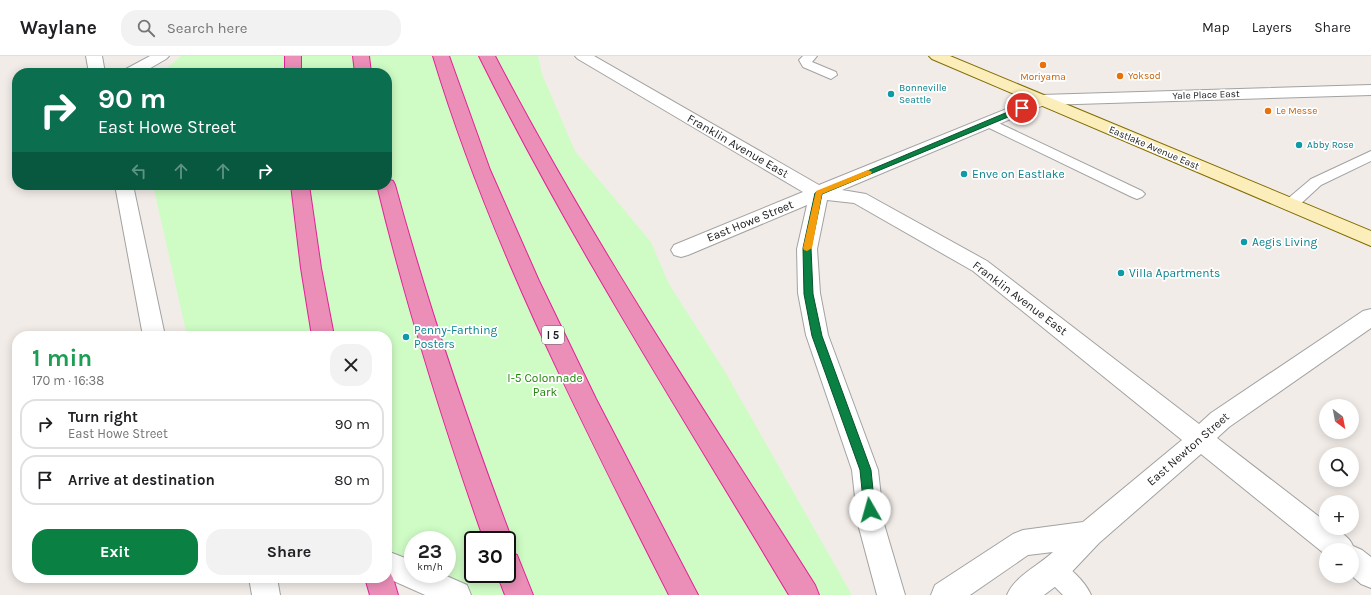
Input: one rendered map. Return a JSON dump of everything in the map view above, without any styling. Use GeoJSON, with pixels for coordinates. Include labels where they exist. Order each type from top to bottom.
{"type":"FeatureCollection","features":[{"type":"Feature","properties":{"kind":"highway"},"geometry":{"type":"LineString","coordinates":[[293,56],[293,68]]}},
{"type":"Feature","properties":{"kind":"highway"},"geometry":{"type":"LineString","coordinates":[[360,56],[362,68]]}},
{"type":"Feature","properties":{"kind":"highway","name":"I 5"},"geometry":{"type":"LineString","coordinates":[[441,56],[489,187],[548,323],[589,410],[684,595]]}},
{"type":"Feature","properties":{"kind":"highway"},"geometry":{"type":"LineString","coordinates":[[486,56],[520,121],[575,219],[805,595]]}},
{"type":"Feature","properties":{"kind":"highway"},"geometry":{"type":"LineString","coordinates":[[301,190],[311,268],[322,331]]}},
{"type":"Feature","properties":{"kind":"highway"},"geometry":{"type":"LineString","coordinates":[[387,190],[428,336],[475,478],[495,531]]}},
{"type":"Feature","properties":{"kind":"highway"},"geometry":{"type":"LineString","coordinates":[[381,583],[384,595]]}},
{"type":"Feature","properties":{"kind":"highway"},"geometry":{"type":"LineString","coordinates":[[514,583],[519,595]]}},
{"type":"Feature","properties":{"kind":"main road","name":"Eastlake Avenue East"},"geometry":{"type":"LineString","coordinates":[[937,56],[1371,239]]}},
{"type":"Feature","properties":{"kind":"street"},"geometry":{"type":"LineString","coordinates":[[94,56],[96,68]]}},
{"type":"Feature","properties":{"kind":"street"},"geometry":{"type":"LineString","coordinates":[[139,68],[161,56]]}},
{"type":"Feature","properties":{"kind":"street","name":"Franklin Avenue East"},"geometry":{"type":"LineString","coordinates":[[583,56],[819,193],[859,198],[980,266],[1332,543]]}},
{"type":"Feature","properties":{"kind":"street","name":"Yale Place East"},"geometry":{"type":"LineString","coordinates":[[1041,100],[1371,90]]}},
{"type":"Feature","properties":{"kind":"street","name":"East Howe Street"},"geometry":{"type":"LineString","coordinates":[[681,250],[1041,100]]}},
{"type":"Feature","properties":{"kind":"street"},"geometry":{"type":"LineString","coordinates":[[125,190],[153,331]]}},
{"type":"Feature","properties":{"kind":"street"},"geometry":{"type":"LineString","coordinates":[[819,193],[807,248],[809,294],[817,336],[865,470],[871,524],[891,595]]}},
{"type":"Feature","properties":{"kind":"street","name":"East Newton Street"},"geometry":{"type":"LineString","coordinates":[[1021,595],[1054,570],[1090,534],[1201,439],[1220,420],[1371,317]]}},
{"type":"Feature","properties":{"kind":"street"},"geometry":{"type":"LineString","coordinates":[[945,595],[1023,543],[1090,534]]}},
{"type":"Feature","properties":{"kind":"street"},"geometry":{"type":"LineString","coordinates":[[1359,565],[1371,574]]}},
{"type":"Feature","properties":{"kind":"street"},"geometry":{"type":"LineString","coordinates":[[392,566],[458,595]]}},
{"type":"Feature","properties":{"kind":"street"},"geometry":{"type":"LineString","coordinates":[[264,583],[266,595]]}},
{"type":"Feature","properties":{"kind":"lane"},"geometry":{"type":"LineString","coordinates":[[811,56],[805,60],[807,64],[831,75]]}},
{"type":"Feature","properties":{"kind":"lane"},"geometry":{"type":"LineString","coordinates":[[988,122],[1137,194]]}},
{"type":"Feature","properties":{"kind":"lane"},"geometry":{"type":"LineString","coordinates":[[1290,204],[1316,182],[1371,155]]}},
{"type":"Feature","properties":{"kind":"lane"},"geometry":{"type":"LineString","coordinates":[[1054,570],[1079,595]]}},
{"type":"Feature","properties":{"kind":"green space","name":"I-5 Colonnade Park"},"geometry":{"type":"Polygon","coordinates":[[[181,56],[538,56],[542,74],[575,151],[651,242],[669,284],[724,370],[852,595],[466,595],[444,583],[456,583],[456,531],[404,531],[404,560],[392,553],[392,331],[186,331],[154,190],[392,190],[392,68],[167,68],[181,56]]]}},
{"type":"Feature","properties":{"kind":"slow traffic"},"geometry":{"type":"LineString","coordinates":[[807,248],[819,193],[868,172]]}},
{"type":"Feature","properties":{"kind":"place","name":"Moriyama"},"geometry":{"type":"Point","coordinates":[1043,65]}},
{"type":"Feature","properties":{"kind":"place","name":"Yoksod"},"geometry":{"type":"Point","coordinates":[1120,76]}},
{"type":"Feature","properties":{"kind":"place","name":"Bonneville Seattle"},"geometry":{"type":"Point","coordinates":[891,94]}},
{"type":"Feature","properties":{"kind":"place","name":"Le Messe"},"geometry":{"type":"Point","coordinates":[1268,111]}},
{"type":"Feature","properties":{"kind":"place","name":"Abby Rose"},"geometry":{"type":"Point","coordinates":[1299,145]}},
{"type":"Feature","properties":{"kind":"place","name":"Enve on Eastlake"},"geometry":{"type":"Point","coordinates":[964,174]}},
{"type":"Feature","properties":{"kind":"place","name":"Aegis Living"},"geometry":{"type":"Point","coordinates":[1244,242]}},
{"type":"Feature","properties":{"kind":"place","name":"Villa Apartments"},"geometry":{"type":"Point","coordinates":[1121,273]}},
{"type":"Feature","properties":{"kind":"place","name":"Penny-Farthing Posters"},"geometry":{"type":"Point","coordinates":[406,337]}},
{"type":"Feature","properties":{"kind":"route"},"geometry":{"type":"LineString","coordinates":[[870,510],[865,470],[817,336],[809,294],[807,248],[819,193],[1022,108]]}}]}
